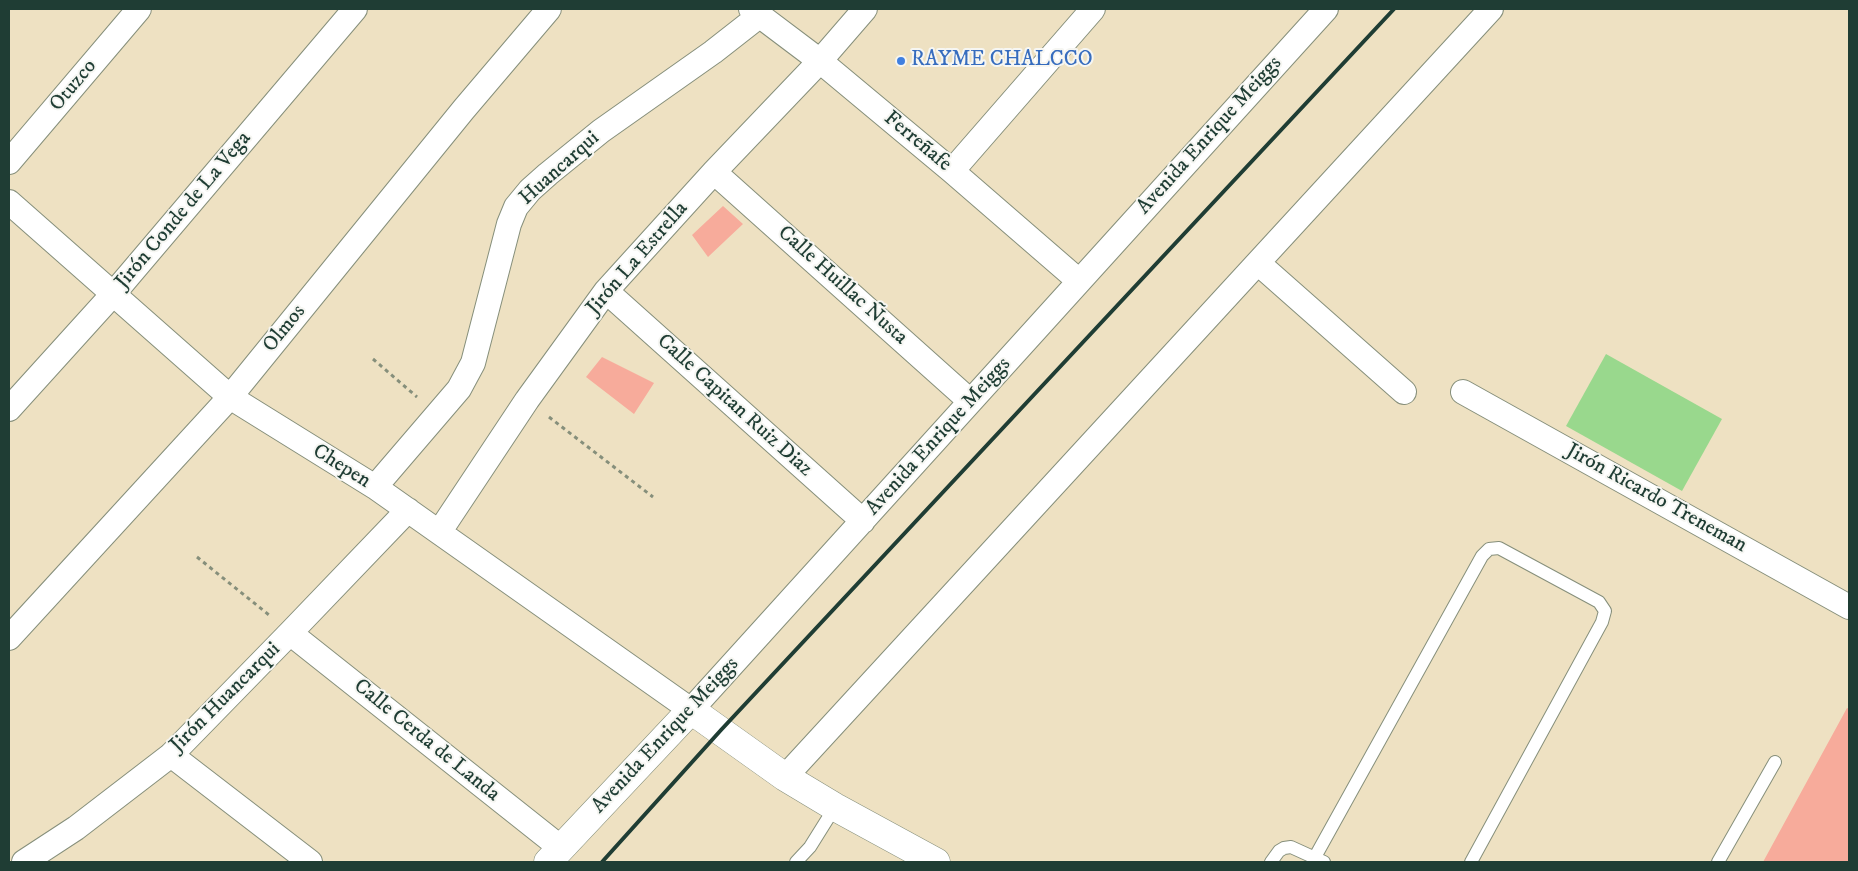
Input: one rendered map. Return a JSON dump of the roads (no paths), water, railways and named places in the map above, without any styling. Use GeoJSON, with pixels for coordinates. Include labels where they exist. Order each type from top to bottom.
{"type":"FeatureCollection","features":[{"type":"Feature","properties":{"kind":"street","name":"Otuzco"},"geometry":{"type":"LineString","coordinates":[[9,162],[139,9]]}},
{"type":"Feature","properties":{"kind":"street","name":"Jirón Conde de La Vega"},"geometry":{"type":"LineString","coordinates":[[9,410],[114,293],[355,9]]}},
{"type":"Feature","properties":{"kind":"street","name":"Olmos"},"geometry":{"type":"LineString","coordinates":[[9,638],[230,397],[376,216],[548,9]]}},
{"type":"Feature","properties":{"kind":"street","name":"Jirón La Estrella"},"geometry":{"type":"LineString","coordinates":[[440,531],[527,400],[606,291],[714,172],[820,61],[865,9]]}},
{"type":"Feature","properties":{"kind":"street"},"geometry":{"type":"LineString","coordinates":[[952,171],[1093,9]]}},
{"type":"Feature","properties":{"kind":"street","name":"Avenida Enrique Meiggs"},"geometry":{"type":"LineString","coordinates":[[555,855],[691,710],[1326,9]]}},
{"type":"Feature","properties":{"kind":"street"},"geometry":{"type":"LineString","coordinates":[[785,776],[1491,9]]}},
{"type":"Feature","properties":{"kind":"street","name":"Ferreñafe"},"geometry":{"type":"LineString","coordinates":[[757,11],[952,171],[1079,281]]}},
{"type":"Feature","properties":{"kind":"street","name":"Huancarqui"},"geometry":{"type":"LineString","coordinates":[[375,487],[459,389],[473,362],[510,224],[516,208],[530,190],[586,144],[713,52],[757,11]]}},
{"type":"Feature","properties":{"kind":"street","name":"Calle Huillac Ñusta"},"geometry":{"type":"LineString","coordinates":[[714,172],[970,401]]}},
{"type":"Feature","properties":{"kind":"street","name":"Chepen"},"geometry":{"type":"LineString","coordinates":[[9,202],[230,397],[375,487],[440,531],[691,710]]}},
{"type":"Feature","properties":{"kind":"street"},"geometry":{"type":"LineString","coordinates":[[1258,263],[1404,392]]}},
{"type":"Feature","properties":{"kind":"street","name":"Calle Capitan Ruiz Diaz"},"geometry":{"type":"LineString","coordinates":[[606,291],[863,521]]}},
{"type":"Feature","properties":{"kind":"street","name":"Jirón Ricardo Treneman"},"geometry":{"type":"LineString","coordinates":[[1463,392],[1849,607]]}},
{"type":"Feature","properties":{"kind":"street","name":"Jirón Huancarqui"},"geometry":{"type":"LineString","coordinates":[[38,859],[171,755],[408,510]]}},
{"type":"Feature","properties":{"kind":"street","name":"Calle Cerda de Landa"},"geometry":{"type":"LineString","coordinates":[[290,633],[555,855]]}},
{"type":"Feature","properties":{"kind":"street"},"geometry":{"type":"LineString","coordinates":[[691,710],[785,776],[835,807],[936,862]]}},
{"type":"Feature","properties":{"kind":"street"},"geometry":{"type":"LineString","coordinates":[[171,755],[310,862]]}},
{"type":"Feature","properties":{"kind":"lane"},"geometry":{"type":"LineString","coordinates":[[1271,862],[1279,850],[1292,847],[1319,860],[1482,556],[1489,549],[1499,548],[1599,602],[1606,611],[1602,622],[1471,862]]}},
{"type":"Feature","properties":{"kind":"lane"},"geometry":{"type":"LineString","coordinates":[[1718,862],[1774,762]]}},
{"type":"Feature","properties":{"kind":"lane"},"geometry":{"type":"LineString","coordinates":[[796,862],[810,847],[835,807]]}},
{"type":"Feature","properties":{"kind":"railway"},"geometry":{"type":"LineString","coordinates":[[602,862],[721,730],[1394,9]]}},
{"type":"Feature","properties":{"kind":"place","name":"RAYME CHALCCO"},"geometry":{"type":"Point","coordinates":[901,61]}}]}
